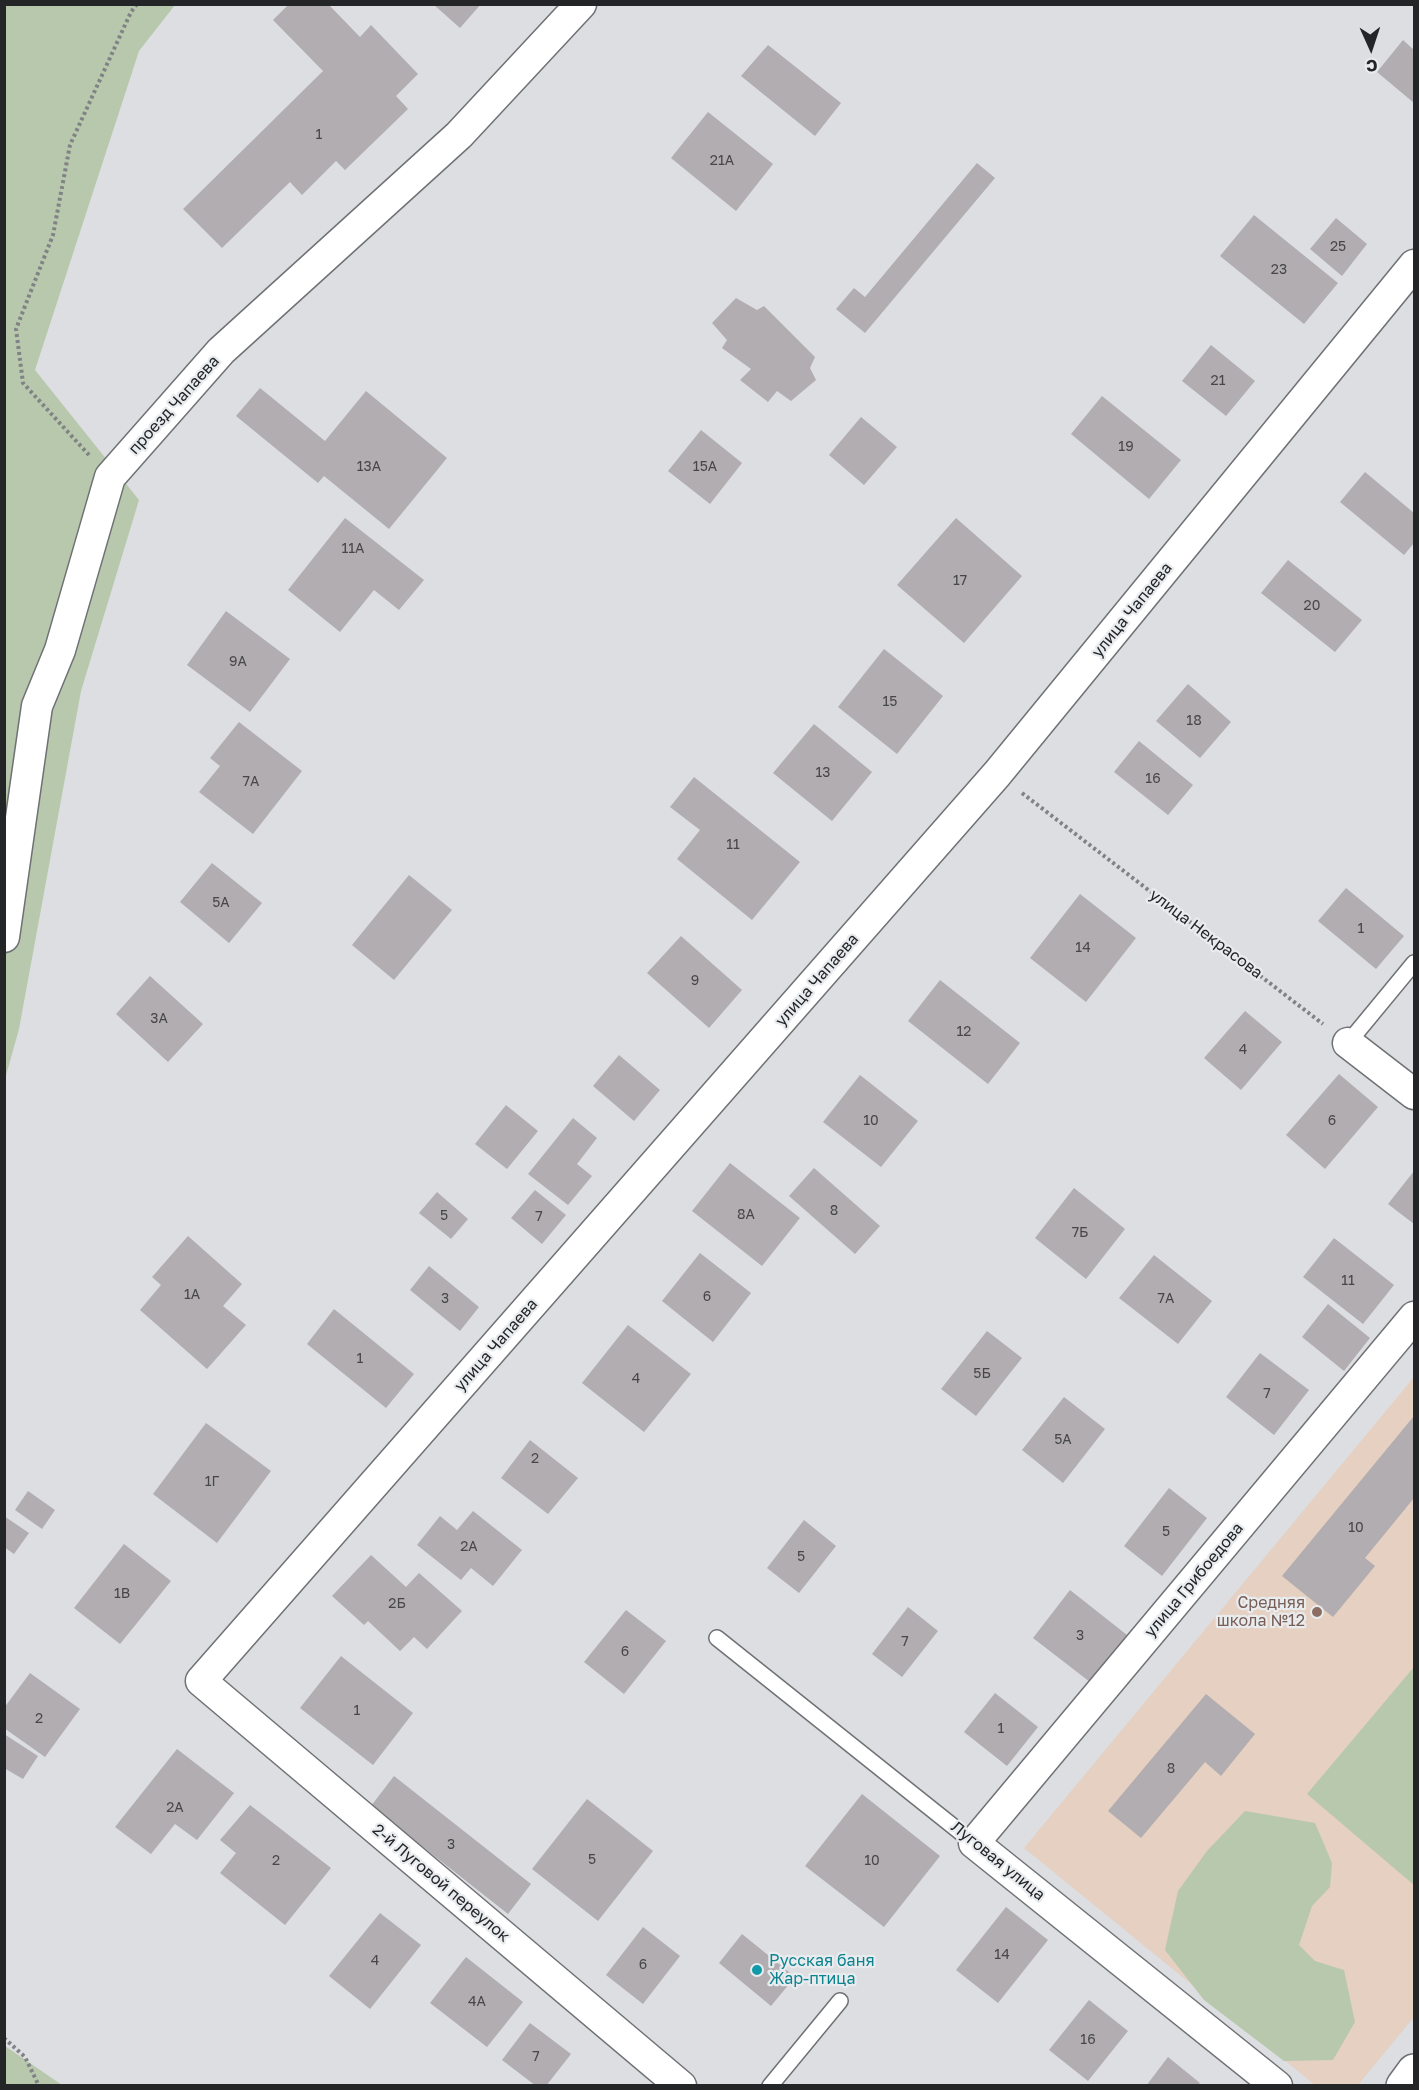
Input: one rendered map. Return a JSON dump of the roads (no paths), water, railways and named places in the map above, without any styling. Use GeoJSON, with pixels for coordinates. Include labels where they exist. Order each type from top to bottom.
{"type":"FeatureCollection","features":[{"type":"Feature","properties":{"kind":"street","name":"проезд Чапаева"},"geometry":{"type":"LineString","coordinates":[[4,938],[37,706],[60,650],[110,477],[221,351],[459,135],[581,4]]}},
{"type":"Feature","properties":{"kind":"street","name":"улица Чапаева"},"geometry":{"type":"LineString","coordinates":[[201,1681],[997,774],[1414,265]]}},
{"type":"Feature","properties":{"kind":"street"},"geometry":{"type":"LineString","coordinates":[[1348,1043],[1414,1094]]}},
{"type":"Feature","properties":{"kind":"street","name":"улица Грибоедова"},"geometry":{"type":"LineString","coordinates":[[974,1843],[1414,1317]]}},
{"type":"Feature","properties":{"kind":"street","name":"2-й Луговой переулок"},"geometry":{"type":"LineString","coordinates":[[201,1681],[681,2085]]}},
{"type":"Feature","properties":{"kind":"street","name":"Луговая улица"},"geometry":{"type":"LineString","coordinates":[[974,1843],[1277,2085]]}},
{"type":"Feature","properties":{"kind":"street"},"geometry":{"type":"LineString","coordinates":[[1403,2085],[1414,2071]]}},
{"type":"Feature","properties":{"kind":"lane"},"geometry":{"type":"LineString","coordinates":[[1348,1043],[1414,963]]}},
{"type":"Feature","properties":{"kind":"lane","name":"Луговая улица"},"geometry":{"type":"LineString","coordinates":[[717,1638],[974,1843]]}},
{"type":"Feature","properties":{"kind":"lane"},"geometry":{"type":"LineString","coordinates":[[770,2085],[840,2001]]}},
{"type":"Feature","properties":{"kind":"place","name":"Средняя школа №12"},"geometry":{"type":"Point","coordinates":[1317,1612]}},
{"type":"Feature","properties":{"kind":"place","name":"Русская баня Жар-птица"},"geometry":{"type":"Point","coordinates":[757,1970]}}]}
